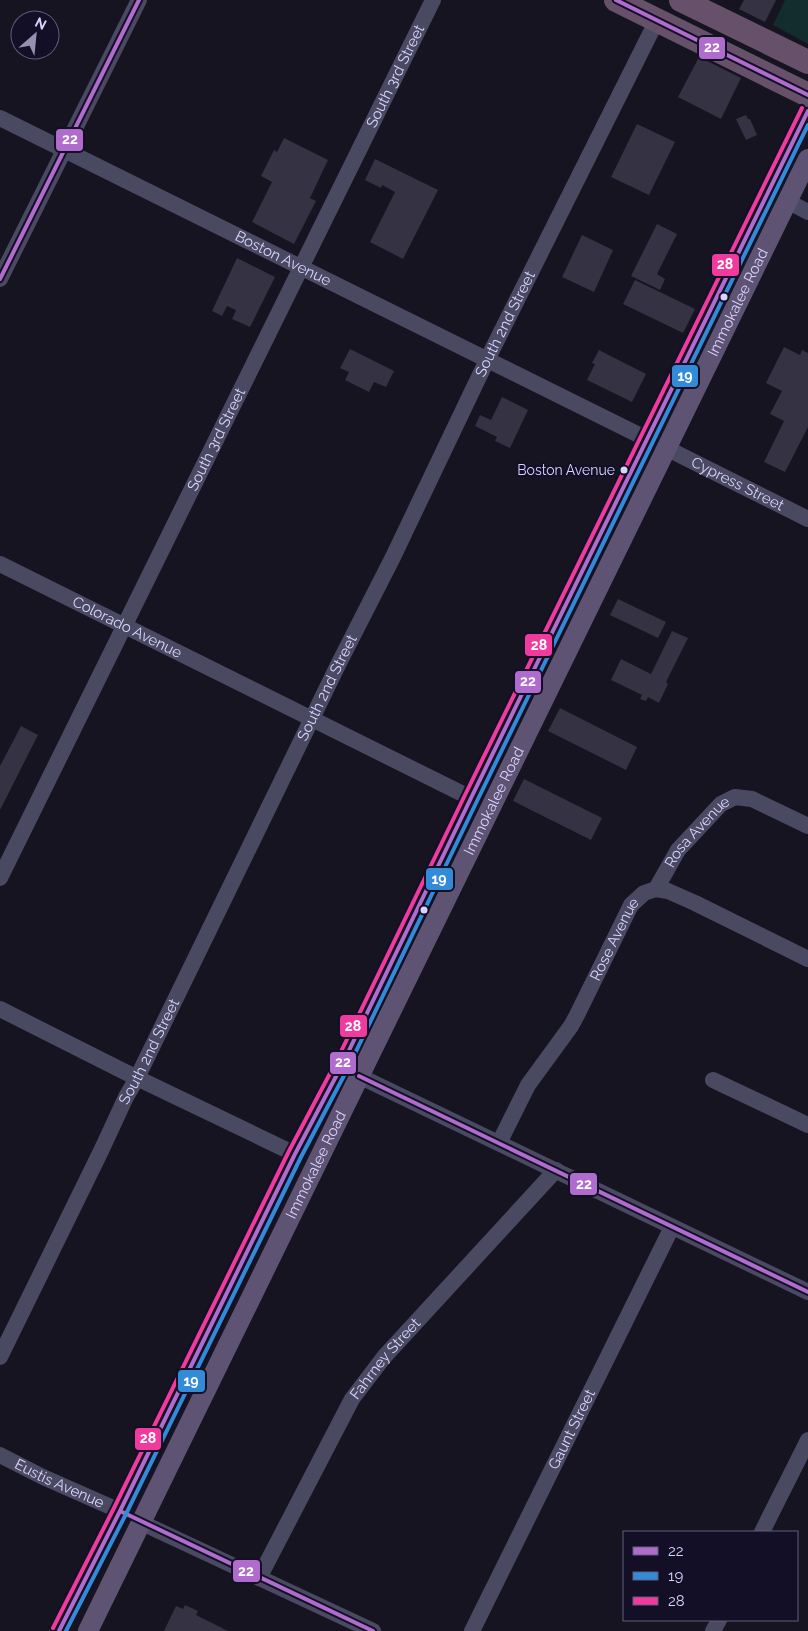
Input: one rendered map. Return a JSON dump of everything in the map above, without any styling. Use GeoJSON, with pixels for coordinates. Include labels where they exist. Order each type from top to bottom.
{"type":"FeatureCollection","features":[{"type":"Feature","properties":{"kind":"highway"},"geometry":{"type":"LineString","coordinates":[[616,0],[808,95]]}},
{"type":"Feature","properties":{"kind":"highway"},"geometry":{"type":"LineString","coordinates":[[681,0],[808,62]]}},
{"type":"Feature","properties":{"kind":"main road","name":"Immokalee Road"},"geometry":{"type":"LineString","coordinates":[[88,1631],[316,1164],[350,1072],[471,798],[808,111]]}},
{"type":"Feature","properties":{"kind":"main road","name":"Immokalee Road"},"geometry":{"type":"LineString","coordinates":[[59,1631],[295,1154],[350,1072],[490,808],[808,160]]}},
{"type":"Feature","properties":{"kind":"main road"},"geometry":{"type":"LineString","coordinates":[[732,266],[751,276]]}},
{"type":"Feature","properties":{"kind":"main road"},"geometry":{"type":"LineString","coordinates":[[647,439],[666,448]]}},
{"type":"Feature","properties":{"kind":"main road"},"geometry":{"type":"LineString","coordinates":[[471,798],[490,808]]}},
{"type":"Feature","properties":{"kind":"main road"},"geometry":{"type":"LineString","coordinates":[[295,1154],[316,1164]]}},
{"type":"Feature","properties":{"kind":"main road"},"geometry":{"type":"LineString","coordinates":[[120,1511],[140,1522]]}},
{"type":"Feature","properties":{"kind":"street"},"geometry":{"type":"LineString","coordinates":[[0,279],[139,0]]}},
{"type":"Feature","properties":{"kind":"street","name":"South 3rd Street"},"geometry":{"type":"LineString","coordinates":[[0,878],[433,0]]}},
{"type":"Feature","properties":{"kind":"street","name":"South 2nd Street"},"geometry":{"type":"LineString","coordinates":[[0,1357],[487,360],[657,20]]}},
{"type":"Feature","properties":{"kind":"street","name":"Boston Avenue"},"geometry":{"type":"LineString","coordinates":[[0,118],[647,439]]}},
{"type":"Feature","properties":{"kind":"street"},"geometry":{"type":"LineString","coordinates":[[788,201],[808,212]]}},
{"type":"Feature","properties":{"kind":"street","name":"Cypress Street"},"geometry":{"type":"LineString","coordinates":[[666,448],[808,520]]}},
{"type":"Feature","properties":{"kind":"street","name":"Colorado Avenue"},"geometry":{"type":"LineString","coordinates":[[0,564],[471,798]]}},
{"type":"Feature","properties":{"kind":"street","name":"Rosa Avenue"},"geometry":{"type":"LineString","coordinates":[[656,889],[678,850],[721,804],[735,798],[752,799],[808,826]]}},
{"type":"Feature","properties":{"kind":"street","name":"Rose Avenue"},"geometry":{"type":"LineString","coordinates":[[499,1143],[528,1085],[574,1021],[631,905],[644,893],[656,889],[668,891],[808,959]]}},
{"type":"Feature","properties":{"kind":"street"},"geometry":{"type":"LineString","coordinates":[[0,1009],[295,1154]]}},
{"type":"Feature","properties":{"kind":"street"},"geometry":{"type":"LineString","coordinates":[[350,1072],[808,1292]]}},
{"type":"Feature","properties":{"kind":"street"},"geometry":{"type":"LineString","coordinates":[[713,1080],[808,1125]]}},
{"type":"Feature","properties":{"kind":"street","name":"Fahrney Street"},"geometry":{"type":"LineString","coordinates":[[259,1578],[342,1416],[361,1385],[384,1357],[556,1170]]}},
{"type":"Feature","properties":{"kind":"street","name":"Gaunt Street"},"geometry":{"type":"LineString","coordinates":[[472,1631],[672,1227]]}},
{"type":"Feature","properties":{"kind":"street"},"geometry":{"type":"LineString","coordinates":[[762,1531],[808,1440]]}},
{"type":"Feature","properties":{"kind":"street","name":"Eustis Avenue"},"geometry":{"type":"LineString","coordinates":[[0,1455],[120,1511]]}},
{"type":"Feature","properties":{"kind":"street"},"geometry":{"type":"LineString","coordinates":[[140,1522],[373,1631]]}},
{"type":"Feature","properties":{"kind":"green space"},"geometry":{"type":"Polygon","coordinates":[[[785,0],[808,0],[808,44],[773,25],[785,0]]]}},
{"type":"Feature","properties":{"kind":"building"},"geometry":{"type":"Polygon","coordinates":[[[744,0],[776,0],[765,22],[739,9],[744,0]]]}},
{"type":"Feature","properties":{"kind":"building"},"geometry":{"type":"Polygon","coordinates":[[[699,57],[741,78],[721,119],[678,97],[699,57]]]}},
{"type":"Feature","properties":{"kind":"building"},"geometry":{"type":"Polygon","coordinates":[[[746,115],[750,119],[757,135],[746,140],[736,119],[746,115]]]}},
{"type":"Feature","properties":{"kind":"building"},"geometry":{"type":"Polygon","coordinates":[[[637,124],[675,142],[649,195],[611,177],[637,124]]]}},
{"type":"Feature","properties":{"kind":"building"},"geometry":{"type":"Polygon","coordinates":[[[284,138],[328,160],[310,198],[316,201],[294,244],[252,222],[272,182],[261,176],[274,150],[277,152],[284,138]]]}},
{"type":"Feature","properties":{"kind":"building"},"geometry":{"type":"Polygon","coordinates":[[[375,159],[438,190],[403,259],[370,242],[395,192],[382,185],[381,188],[365,180],[375,159]]]}},
{"type":"Feature","properties":{"kind":"building"},"geometry":{"type":"Polygon","coordinates":[[[657,224],[677,234],[657,274],[665,279],[660,290],[631,276],[657,224]]]}},
{"type":"Feature","properties":{"kind":"building"},"geometry":{"type":"Polygon","coordinates":[[[582,235],[613,250],[594,292],[562,277],[582,235]]]}},
{"type":"Feature","properties":{"kind":"building"},"geometry":{"type":"Polygon","coordinates":[[[237,258],[275,277],[250,327],[232,319],[236,310],[227,306],[222,316],[212,311],[237,258]]]}},
{"type":"Feature","properties":{"kind":"building"},"geometry":{"type":"Polygon","coordinates":[[[635,280],[695,309],[683,333],[623,304],[635,280]]]}},
{"type":"Feature","properties":{"kind":"building"},"geometry":{"type":"Polygon","coordinates":[[[784,347],[800,355],[802,350],[808,353],[808,427],[785,472],[764,462],[784,421],[770,414],[782,391],[766,383],[784,347]]]}},
{"type":"Feature","properties":{"kind":"building"},"geometry":{"type":"Polygon","coordinates":[[[350,349],[394,371],[386,387],[374,382],[369,392],[345,380],[349,372],[340,368],[350,349]]]}},
{"type":"Feature","properties":{"kind":"building"},"geometry":{"type":"Polygon","coordinates":[[[599,350],[646,374],[632,402],[587,380],[595,364],[592,363],[599,350]]]}},
{"type":"Feature","properties":{"kind":"building"},"geometry":{"type":"Polygon","coordinates":[[[502,397],[528,410],[510,448],[495,441],[497,437],[475,426],[480,415],[491,420],[502,397]]]}},
{"type":"Feature","properties":{"kind":"building"},"geometry":{"type":"Polygon","coordinates":[[[618,599],[666,622],[658,638],[610,615],[618,599]]]}},
{"type":"Feature","properties":{"kind":"building"},"geometry":{"type":"Polygon","coordinates":[[[672,631],[688,638],[666,682],[668,684],[659,703],[648,697],[646,701],[640,699],[642,695],[611,680],[621,659],[651,674],[672,631]]]}},
{"type":"Feature","properties":{"kind":"building"},"geometry":{"type":"Polygon","coordinates":[[[560,708],[637,747],[626,770],[548,731],[560,708]]]}},
{"type":"Feature","properties":{"kind":"building"},"geometry":{"type":"Polygon","coordinates":[[[21,726],[38,735],[0,810],[0,766],[21,726]]]}},
{"type":"Feature","properties":{"kind":"building"},"geometry":{"type":"Polygon","coordinates":[[[524,779],[602,818],[591,840],[513,801],[524,779]]]}},
{"type":"Feature","properties":{"kind":"building"},"geometry":{"type":"Polygon","coordinates":[[[185,1605],[198,1611],[196,1615],[228,1631],[164,1631],[176,1606],[183,1609],[185,1605]]]}},
{"type":"Feature","properties":{"kind":"transit line","name":"22"},"geometry":{"type":"LineString","coordinates":[[0,279],[139,0]]}},
{"type":"Feature","properties":{"kind":"transit line","name":"22"},"geometry":{"type":"LineString","coordinates":[[616,0],[808,95]]}},
{"type":"Feature","properties":{"kind":"transit line","name":"28"},"geometry":{"type":"LineString","coordinates":[[53,1628],[289,1151],[335,1064],[802,108]]}},
{"type":"Feature","properties":{"kind":"transit line","name":"22"},"geometry":{"type":"LineString","coordinates":[[59,1631],[295,1154],[341,1067],[808,111]]}},
{"type":"Feature","properties":{"kind":"transit line","name":"19"},"geometry":{"type":"LineString","coordinates":[[66,1631],[126,1514],[301,1157],[347,1070],[808,125]]}},
{"type":"Feature","properties":{"kind":"transit line","name":"22"},"geometry":{"type":"LineString","coordinates":[[359,1076],[808,1292]]}},
{"type":"Feature","properties":{"kind":"transit line","name":"22"},"geometry":{"type":"LineString","coordinates":[[120,1511],[373,1631]]}},
{"type":"Feature","properties":{"kind":"place","name":"Boston Avenue"},"geometry":{"type":"Point","coordinates":[624,470]}}]}
